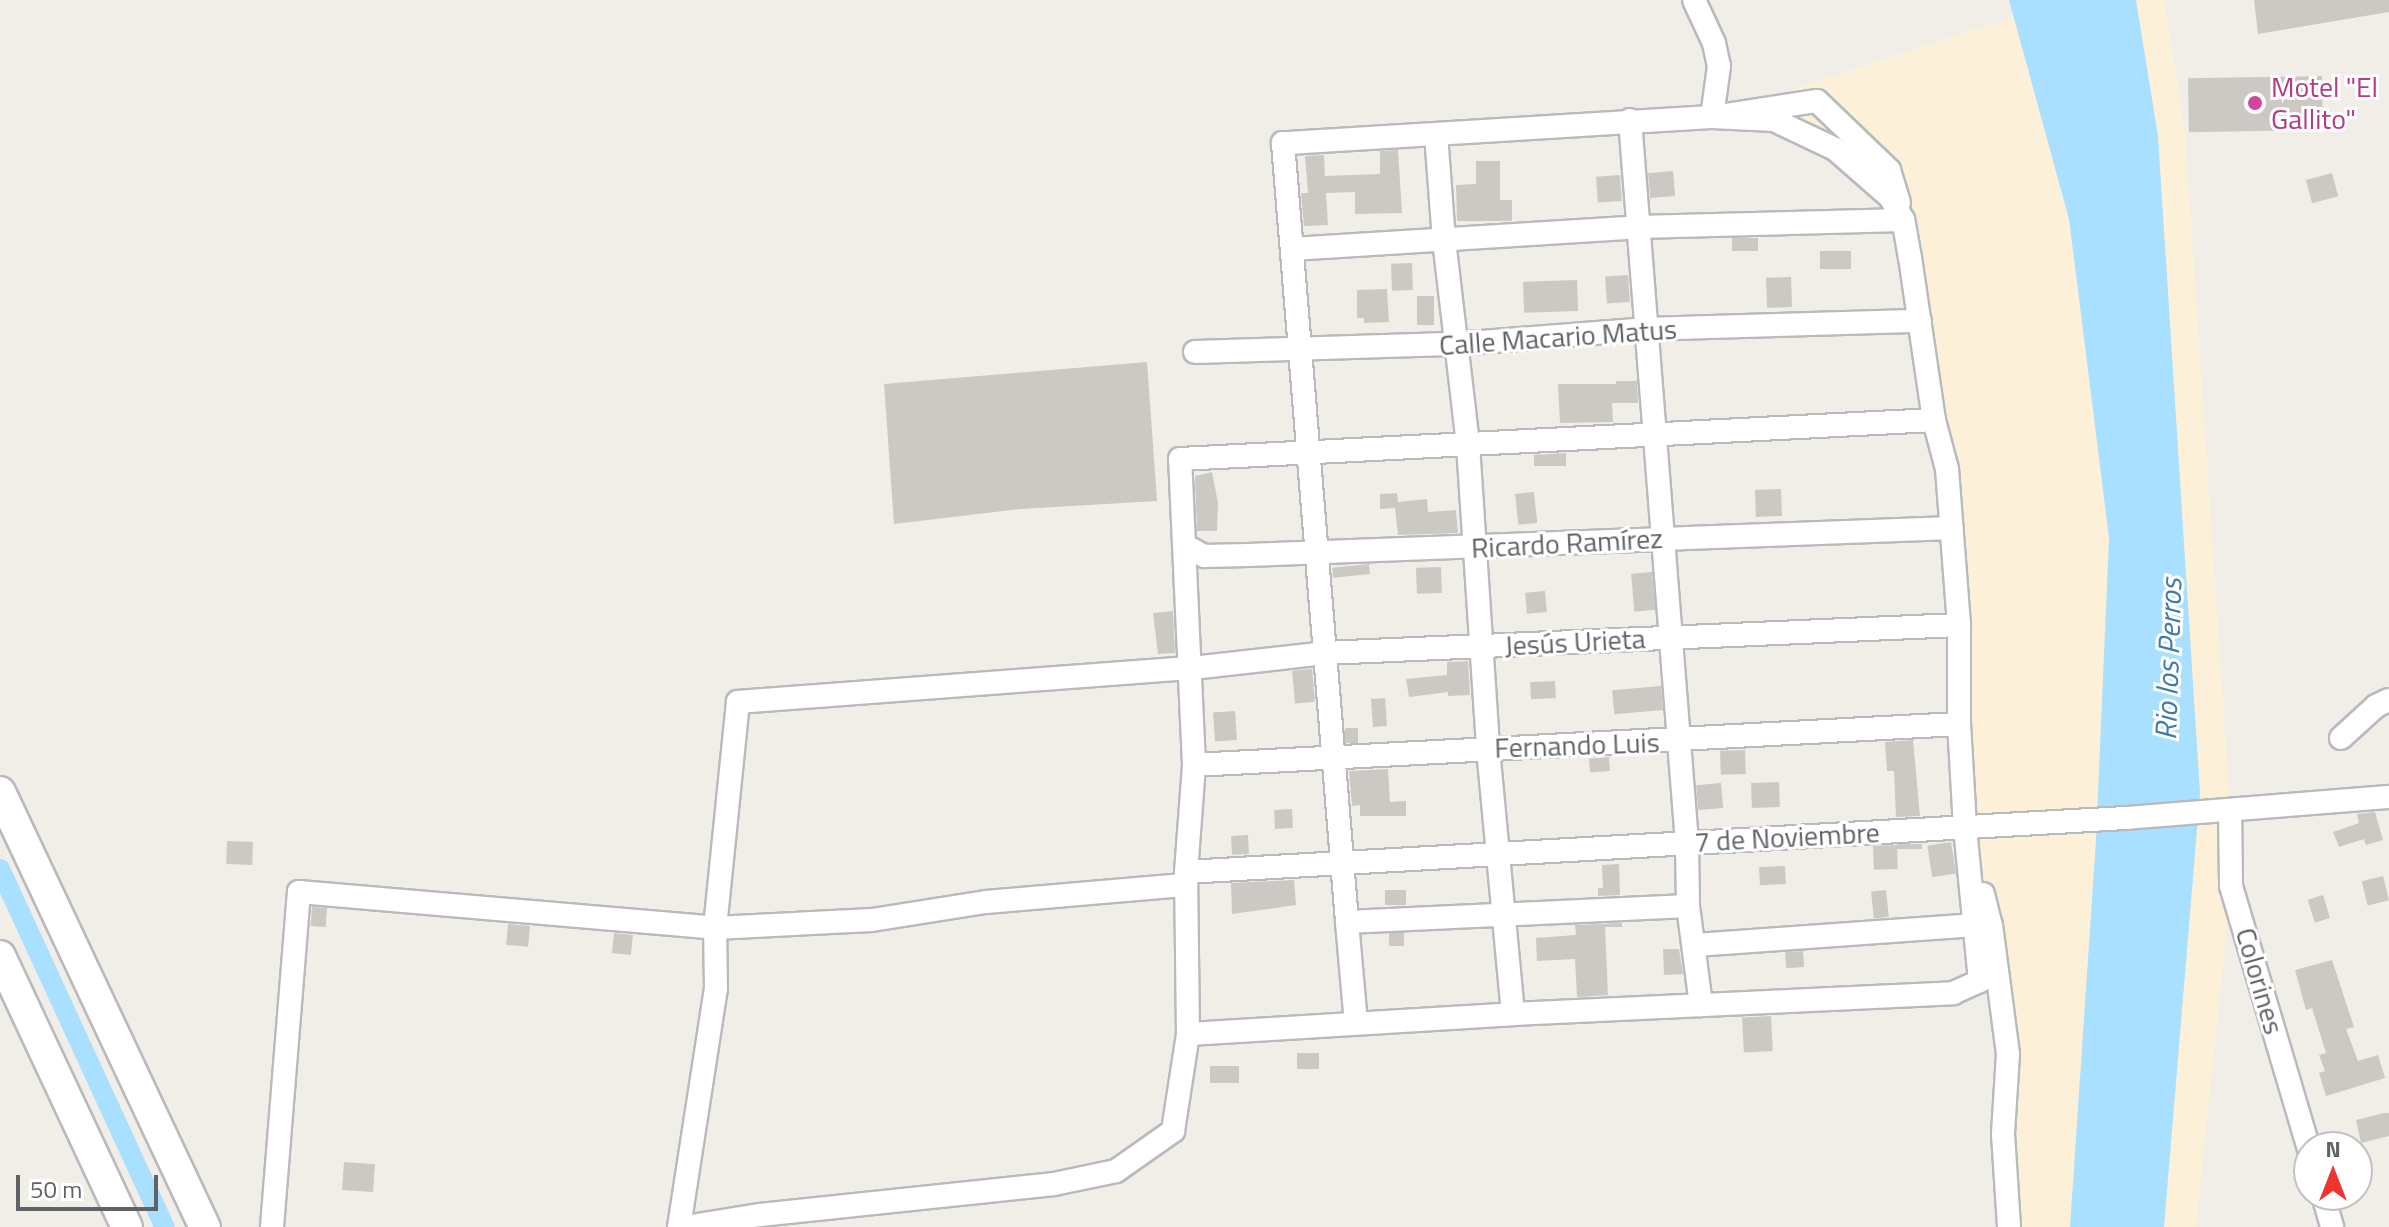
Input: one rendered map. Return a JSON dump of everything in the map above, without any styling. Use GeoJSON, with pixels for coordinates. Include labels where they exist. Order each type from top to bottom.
{"type":"FeatureCollection","features":[{"type":"Feature","properties":{"kind":"street"},"geometry":{"type":"LineString","coordinates":[[1694,0],[1714,43],[1719,66],[1712,117]]}},
{"type":"Feature","properties":{"kind":"street"},"geometry":{"type":"LineString","coordinates":[[1188,1034],[1513,1014],[1953,993],[1980,981],[1965,827],[1959,724],[1959,625],[1947,469],[1934,420],[1903,220],[1889,170],[1817,101],[1712,117]]}},
{"type":"Feature","properties":{"kind":"street"},"geometry":{"type":"LineString","coordinates":[[1356,1023],[1283,143],[1630,120],[1712,117],[1774,120],[1835,149],[1891,198],[1903,220]]}},
{"type":"Feature","properties":{"kind":"street"},"geometry":{"type":"LineString","coordinates":[[1630,120],[1656,436],[1668,636],[1687,842],[1688,906],[1696,945],[1701,1005]]}},
{"type":"Feature","properties":{"kind":"street"},"geometry":{"type":"LineString","coordinates":[[1436,134],[1444,240],[1468,445],[1488,749],[1513,1014]]}},
{"type":"Feature","properties":{"kind":"street"},"geometry":{"type":"LineString","coordinates":[[1292,249],[1638,227],[1903,220]]}},
{"type":"Feature","properties":{"kind":"street","name":"Calle Macario Matus"},"geometry":{"type":"LineString","coordinates":[[1195,352],[1456,344],[1645,329],[1920,321]]}},
{"type":"Feature","properties":{"kind":"street"},"geometry":{"type":"LineString","coordinates":[[715,928],[716,989],[682,1227],[760,1215],[1054,1184],[1116,1171],[1173,1131],[1188,1034],[1186,878],[1194,765],[1192,668],[1180,459],[1934,420]]}},
{"type":"Feature","properties":{"kind":"street","name":"Ricardo Ramírez"},"geometry":{"type":"LineString","coordinates":[[1186,546],[1204,556],[1474,549],[1663,538],[1951,528]]}},
{"type":"Feature","properties":{"kind":"street","name":"Jesús Urieta"},"geometry":{"type":"LineString","coordinates":[[715,928],[738,702],[1192,668],[1325,653],[1959,625]]}},
{"type":"Feature","properties":{"kind":"street"},"geometry":{"type":"LineString","coordinates":[[2341,738],[2376,706],[2389,700]]}},
{"type":"Feature","properties":{"kind":"street","name":"Fernando Luis"},"geometry":{"type":"LineString","coordinates":[[1194,765],[1959,724]]}},
{"type":"Feature","properties":{"kind":"street"},"geometry":{"type":"LineString","coordinates":[[0,792],[205,1227]]}},
{"type":"Feature","properties":{"kind":"street","name":"7 de Noviembre"},"geometry":{"type":"LineString","coordinates":[[272,1227],[299,892],[715,928],[872,920],[986,902],[1342,863],[2126,818],[2389,797]]}},
{"type":"Feature","properties":{"kind":"street","name":"Colorines"},"geometry":{"type":"LineString","coordinates":[[2236,810],[2231,886],[2304,1131]]}},
{"type":"Feature","properties":{"kind":"street"},"geometry":{"type":"LineString","coordinates":[[1965,827],[1991,925],[2008,1054],[2003,1134],[2009,1227]]}},
{"type":"Feature","properties":{"kind":"street"},"geometry":{"type":"LineString","coordinates":[[1347,922],[1688,906]]}},
{"type":"Feature","properties":{"kind":"street"},"geometry":{"type":"LineString","coordinates":[[1696,945],[1975,925]]}},
{"type":"Feature","properties":{"kind":"street"},"geometry":{"type":"LineString","coordinates":[[0,956],[127,1227]]}},
{"type":"Feature","properties":{"kind":"sand"},"geometry":{"type":"Polygon","coordinates":[[[2064,0],[2164,0],[2185,132],[2230,810],[2231,886],[2196,1227],[2009,1227],[2008,1054],[1965,827],[1947,469],[1891,198],[1774,120],[1712,117],[2064,0]]]}},
{"type":"Feature","properties":{"kind":"water","name":"Rio los Perros"},"geometry":{"type":"Polygon","coordinates":[[[2009,0],[2136,0],[2158,136],[2200,793],[2164,1227],[2070,1227],[2096,840],[2109,538],[2069,219],[2009,0]]]}},
{"type":"Feature","properties":{"kind":"building"},"geometry":{"type":"Polygon","coordinates":[[[2254,0],[2389,0],[2389,12],[2258,34],[2254,0]]]}},
{"type":"Feature","properties":{"kind":"building","name":"Motel \"El Gallito\""},"geometry":{"type":"Polygon","coordinates":[[[2322,76],[2323,130],[2189,132],[2188,78],[2322,76]]]}},
{"type":"Feature","properties":{"kind":"building"},"geometry":{"type":"Polygon","coordinates":[[[1398,150],[1402,213],[1355,214],[1355,192],[1326,193],[1328,225],[1304,226],[1301,193],[1308,193],[1305,156],[1324,155],[1325,176],[1380,174],[1380,151],[1398,150]]]}},
{"type":"Feature","properties":{"kind":"building"},"geometry":{"type":"Polygon","coordinates":[[[1476,161],[1500,161],[1500,200],[1512,200],[1512,221],[1457,221],[1456,185],[1476,184],[1476,161]]]}},
{"type":"Feature","properties":{"kind":"building"},"geometry":{"type":"Polygon","coordinates":[[[1673,171],[1675,196],[1650,198],[1648,173],[1673,171]]]}},
{"type":"Feature","properties":{"kind":"building"},"geometry":{"type":"Polygon","coordinates":[[[2332,173],[2338,196],[2312,203],[2306,180],[2332,173]]]}},
{"type":"Feature","properties":{"kind":"building"},"geometry":{"type":"Polygon","coordinates":[[[1620,175],[1622,201],[1598,203],[1596,177],[1620,175]]]}},
{"type":"Feature","properties":{"kind":"building"},"geometry":{"type":"Polygon","coordinates":[[[1732,238],[1758,238],[1758,251],[1732,251],[1732,238]]]}},
{"type":"Feature","properties":{"kind":"building"},"geometry":{"type":"Polygon","coordinates":[[[1820,251],[1851,251],[1851,269],[1820,269],[1820,251]]]}},
{"type":"Feature","properties":{"kind":"building"},"geometry":{"type":"Polygon","coordinates":[[[1412,263],[1413,290],[1392,291],[1391,264],[1412,263]]]}},
{"type":"Feature","properties":{"kind":"building"},"geometry":{"type":"Polygon","coordinates":[[[1628,275],[1630,302],[1607,304],[1605,277],[1628,275]]]}},
{"type":"Feature","properties":{"kind":"building"},"geometry":{"type":"Polygon","coordinates":[[[1791,277],[1792,307],[1767,308],[1766,278],[1791,277]]]}},
{"type":"Feature","properties":{"kind":"building"},"geometry":{"type":"Polygon","coordinates":[[[1577,280],[1578,311],[1524,313],[1523,282],[1577,280]]]}},
{"type":"Feature","properties":{"kind":"building"},"geometry":{"type":"Polygon","coordinates":[[[1387,289],[1389,322],[1364,323],[1364,318],[1357,318],[1357,290],[1387,289]]]}},
{"type":"Feature","properties":{"kind":"building"},"geometry":{"type":"Polygon","coordinates":[[[1417,296],[1434,296],[1434,325],[1417,325],[1417,296]]]}},
{"type":"Feature","properties":{"kind":"building"},"geometry":{"type":"Polygon","coordinates":[[[1147,362],[1157,501],[1021,509],[894,524],[884,384],[1147,362]]]}},
{"type":"Feature","properties":{"kind":"building"},"geometry":{"type":"Polygon","coordinates":[[[1616,381],[1637,381],[1638,403],[1612,403],[1613,422],[1560,423],[1558,384],[1616,384],[1616,381]]]}},
{"type":"Feature","properties":{"kind":"building"},"geometry":{"type":"Polygon","coordinates":[[[1566,453],[1566,466],[1534,466],[1534,455],[1566,453]]]}},
{"type":"Feature","properties":{"kind":"building"},"geometry":{"type":"Polygon","coordinates":[[[1212,472],[1218,503],[1217,531],[1197,531],[1195,476],[1212,472]]]}},
{"type":"Feature","properties":{"kind":"building"},"geometry":{"type":"Polygon","coordinates":[[[1781,489],[1782,516],[1756,517],[1755,490],[1781,489]]]}},
{"type":"Feature","properties":{"kind":"building"},"geometry":{"type":"Polygon","coordinates":[[[1534,492],[1537,523],[1518,525],[1515,494],[1534,492]]]}},
{"type":"Feature","properties":{"kind":"building"},"geometry":{"type":"Polygon","coordinates":[[[1397,493],[1398,502],[1427,499],[1428,512],[1456,510],[1458,533],[1398,535],[1395,508],[1380,509],[1380,494],[1397,493]]]}},
{"type":"Feature","properties":{"kind":"building"},"geometry":{"type":"Polygon","coordinates":[[[1369,564],[1370,574],[1333,578],[1332,568],[1369,564]]]}},
{"type":"Feature","properties":{"kind":"building"},"geometry":{"type":"Polygon","coordinates":[[[1441,567],[1442,593],[1417,594],[1416,568],[1441,567]]]}},
{"type":"Feature","properties":{"kind":"building"},"geometry":{"type":"Polygon","coordinates":[[[1652,572],[1655,610],[1634,612],[1631,574],[1652,572]]]}},
{"type":"Feature","properties":{"kind":"building"},"geometry":{"type":"Polygon","coordinates":[[[1545,591],[1547,612],[1527,614],[1525,593],[1545,591]]]}},
{"type":"Feature","properties":{"kind":"building"},"geometry":{"type":"Polygon","coordinates":[[[1173,611],[1175,653],[1158,654],[1153,613],[1173,611]]]}},
{"type":"Feature","properties":{"kind":"building"},"geometry":{"type":"Polygon","coordinates":[[[1468,661],[1470,695],[1448,696],[1448,692],[1409,697],[1406,679],[1447,675],[1447,662],[1468,661]]]}},
{"type":"Feature","properties":{"kind":"building"},"geometry":{"type":"Polygon","coordinates":[[[1312,669],[1315,702],[1295,704],[1292,671],[1312,669]]]}},
{"type":"Feature","properties":{"kind":"building"},"geometry":{"type":"Polygon","coordinates":[[[1555,681],[1556,698],[1531,699],[1530,682],[1555,681]]]}},
{"type":"Feature","properties":{"kind":"building"},"geometry":{"type":"Polygon","coordinates":[[[1661,686],[1663,710],[1614,714],[1612,690],[1661,686]]]}},
{"type":"Feature","properties":{"kind":"building"},"geometry":{"type":"Polygon","coordinates":[[[1385,698],[1387,726],[1373,727],[1371,699],[1385,698]]]}},
{"type":"Feature","properties":{"kind":"building"},"geometry":{"type":"Polygon","coordinates":[[[1235,711],[1237,740],[1215,741],[1213,713],[1235,711]]]}},
{"type":"Feature","properties":{"kind":"building"},"geometry":{"type":"Polygon","coordinates":[[[1345,728],[1358,728],[1358,743],[1345,743],[1345,728]]]}},
{"type":"Feature","properties":{"kind":"building"},"geometry":{"type":"Polygon","coordinates":[[[1913,740],[1920,816],[1896,817],[1894,771],[1887,771],[1885,742],[1913,740]]]}},
{"type":"Feature","properties":{"kind":"building"},"geometry":{"type":"Polygon","coordinates":[[[1745,750],[1746,774],[1721,775],[1720,751],[1745,750]]]}},
{"type":"Feature","properties":{"kind":"building"},"geometry":{"type":"Polygon","coordinates":[[[1609,757],[1610,771],[1590,772],[1589,758],[1609,757]]]}},
{"type":"Feature","properties":{"kind":"building"},"geometry":{"type":"Polygon","coordinates":[[[1388,769],[1390,802],[1406,801],[1406,816],[1360,816],[1360,805],[1352,806],[1349,771],[1388,769]]]}},
{"type":"Feature","properties":{"kind":"building"},"geometry":{"type":"Polygon","coordinates":[[[1779,782],[1780,807],[1752,808],[1751,783],[1779,782]]]}},
{"type":"Feature","properties":{"kind":"building"},"geometry":{"type":"Polygon","coordinates":[[[1721,783],[1723,808],[1698,810],[1696,785],[1721,783]]]}},
{"type":"Feature","properties":{"kind":"building"},"geometry":{"type":"Polygon","coordinates":[[[1292,809],[1293,828],[1275,829],[1274,810],[1292,809]]]}},
{"type":"Feature","properties":{"kind":"building"},"geometry":{"type":"Polygon","coordinates":[[[2375,812],[2383,840],[2366,845],[2364,839],[2339,847],[2333,832],[2359,823],[2357,814],[2375,812]]]}},
{"type":"Feature","properties":{"kind":"building"},"geometry":{"type":"Polygon","coordinates":[[[1248,835],[1249,854],[1232,855],[1231,836],[1248,835]]]}},
{"type":"Feature","properties":{"kind":"building"},"geometry":{"type":"Polygon","coordinates":[[[227,841],[253,842],[252,865],[226,864],[227,841]]]}},
{"type":"Feature","properties":{"kind":"building"},"geometry":{"type":"Polygon","coordinates":[[[1951,842],[1956,874],[1932,877],[1927,846],[1951,842]]]}},
{"type":"Feature","properties":{"kind":"building"},"geometry":{"type":"Polygon","coordinates":[[[1897,844],[1922,844],[1922,849],[1897,849],[1897,844]]]}},
{"type":"Feature","properties":{"kind":"building"},"geometry":{"type":"Polygon","coordinates":[[[1897,845],[1898,869],[1874,870],[1873,846],[1897,845]]]}},
{"type":"Feature","properties":{"kind":"building"},"geometry":{"type":"Polygon","coordinates":[[[1619,864],[1620,895],[1598,896],[1598,888],[1603,888],[1602,865],[1619,864]]]}},
{"type":"Feature","properties":{"kind":"building"},"geometry":{"type":"Polygon","coordinates":[[[1785,866],[1786,884],[1760,885],[1759,867],[1785,866]]]}},
{"type":"Feature","properties":{"kind":"building"},"geometry":{"type":"Polygon","coordinates":[[[2383,876],[2389,900],[2368,906],[2362,881],[2383,876]]]}},
{"type":"Feature","properties":{"kind":"building"},"geometry":{"type":"Polygon","coordinates":[[[1294,880],[1296,905],[1232,914],[1231,883],[1294,880]]]}},
{"type":"Feature","properties":{"kind":"building"},"geometry":{"type":"Polygon","coordinates":[[[1385,890],[1406,890],[1406,905],[1385,905],[1385,890]]]}},
{"type":"Feature","properties":{"kind":"building"},"geometry":{"type":"Polygon","coordinates":[[[1886,890],[1889,917],[1874,918],[1871,892],[1886,890]]]}},
{"type":"Feature","properties":{"kind":"building"},"geometry":{"type":"Polygon","coordinates":[[[2323,895],[2330,918],[2315,923],[2308,900],[2323,895]]]}},
{"type":"Feature","properties":{"kind":"building"},"geometry":{"type":"Polygon","coordinates":[[[312,907],[327,908],[326,927],[311,926],[312,907]]]}},
{"type":"Feature","properties":{"kind":"building"},"geometry":{"type":"Polygon","coordinates":[[[1622,923],[1622,927],[1605,927],[1608,995],[1577,997],[1575,959],[1537,961],[1536,938],[1576,935],[1575,925],[1622,923]]]}},
{"type":"Feature","properties":{"kind":"building"},"geometry":{"type":"Polygon","coordinates":[[[508,924],[530,926],[528,947],[506,945],[508,924]]]}},
{"type":"Feature","properties":{"kind":"building"},"geometry":{"type":"Polygon","coordinates":[[[614,933],[633,935],[631,955],[612,953],[614,933]]]}},
{"type":"Feature","properties":{"kind":"building"},"geometry":{"type":"Polygon","coordinates":[[[1389,933],[1404,933],[1404,946],[1389,946],[1389,933]]]}},
{"type":"Feature","properties":{"kind":"building"},"geometry":{"type":"Polygon","coordinates":[[[1663,949],[1679,949],[1683,974],[1664,975],[1663,949]]]}},
{"type":"Feature","properties":{"kind":"building"},"geometry":{"type":"Polygon","coordinates":[[[1803,951],[1804,967],[1786,968],[1785,952],[1803,951]]]}},
{"type":"Feature","properties":{"kind":"building"},"geometry":{"type":"Polygon","coordinates":[[[2332,960],[2354,1027],[2346,1029],[2358,1061],[2378,1055],[2385,1078],[2326,1096],[2319,1073],[2325,1071],[2319,1055],[2326,1053],[2312,1008],[2306,1010],[2295,970],[2332,960]]]}},
{"type":"Feature","properties":{"kind":"building"},"geometry":{"type":"Polygon","coordinates":[[[1771,1016],[1773,1051],[1744,1052],[1742,1018],[1771,1016]]]}},
{"type":"Feature","properties":{"kind":"building"},"geometry":{"type":"Polygon","coordinates":[[[1297,1053],[1319,1053],[1319,1069],[1297,1069],[1297,1053]]]}},
{"type":"Feature","properties":{"kind":"building"},"geometry":{"type":"Polygon","coordinates":[[[1210,1066],[1239,1066],[1239,1083],[1210,1083],[1210,1066]]]}},
{"type":"Feature","properties":{"kind":"building"},"geometry":{"type":"Polygon","coordinates":[[[2389,1113],[2389,1136],[2373,1140],[2373,1131],[2358,1131],[2356,1120],[2389,1113]]]}},
{"type":"Feature","properties":{"kind":"building"},"geometry":{"type":"Polygon","coordinates":[[[344,1162],[375,1164],[373,1192],[342,1190],[344,1162]]]}},
{"type":"Feature","properties":{"kind":"waterway"},"geometry":{"type":"LineString","coordinates":[[0,869],[165,1227]]}},
{"type":"Feature","properties":{"kind":"place","name":"Motel \"El Gallito\""},"geometry":{"type":"Point","coordinates":[2255,103]}}]}
